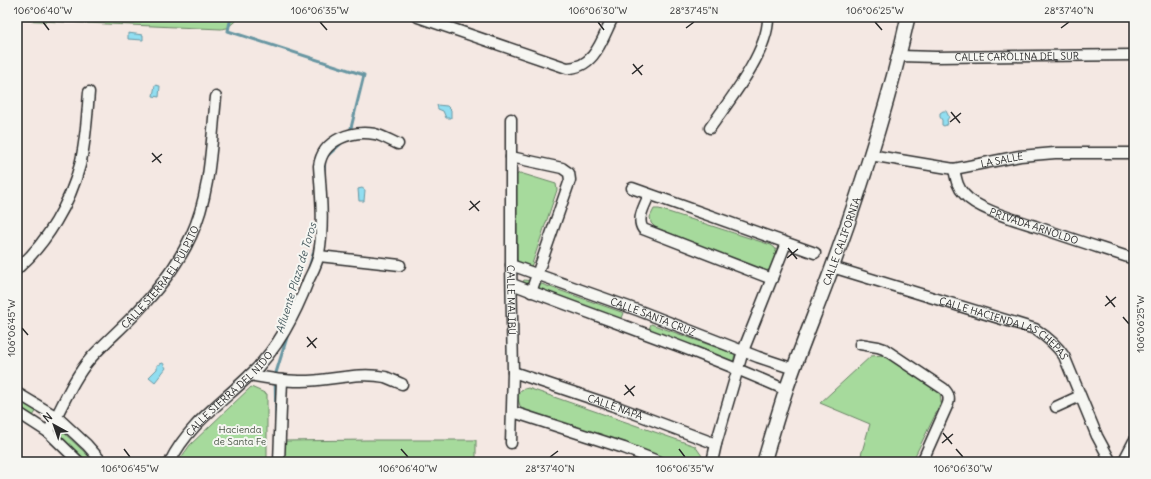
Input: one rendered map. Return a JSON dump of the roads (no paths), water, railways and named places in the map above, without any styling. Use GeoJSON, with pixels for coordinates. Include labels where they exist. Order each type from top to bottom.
{"type":"FeatureCollection","features":[{"type":"Feature","properties":{"kind":"main road","name":"CALLE CALIFORNIA"},"geometry":{"type":"LineString","coordinates":[[764,462],[786,390],[832,267],[870,155],[900,56],[908,17]]}},
{"type":"Feature","properties":{"kind":"street"},"geometry":{"type":"LineString","coordinates":[[418,17],[567,68],[580,66],[588,62],[594,55],[613,17]]}},
{"type":"Feature","properties":{"kind":"street"},"geometry":{"type":"LineString","coordinates":[[710,128],[750,69],[762,44],[768,17]]}},
{"type":"Feature","properties":{"kind":"street","name":"CALLE CAROLINA DEL SUR"},"geometry":{"type":"LineString","coordinates":[[900,56],[1134,55]]}},
{"type":"Feature","properties":{"kind":"street"},"geometry":{"type":"LineString","coordinates":[[17,269],[41,242],[59,216],[72,188],[80,164],[89,92]]}},
{"type":"Feature","properties":{"kind":"street","name":"CALLE SIERRA EL PÚLPITO"},"geometry":{"type":"LineString","coordinates":[[48,432],[80,372],[104,344],[135,315],[159,288],[170,274],[192,236],[201,210],[206,186],[216,97]]}},
{"type":"Feature","properties":{"kind":"street","name":"CALLE MALIBÚ"},"geometry":{"type":"LineString","coordinates":[[511,119],[513,372],[511,443]]}},
{"type":"Feature","properties":{"kind":"street","name":"CALLE SIERRA DEL NIDO"},"geometry":{"type":"LineString","coordinates":[[170,462],[180,443],[188,433],[250,375],[269,355],[282,336],[300,302],[319,256],[322,234],[320,157],[324,151],[340,138],[357,134],[376,134],[398,144]]}},
{"type":"Feature","properties":{"kind":"street","name":"LA SALLE"},"geometry":{"type":"LineString","coordinates":[[870,155],[954,169],[1020,156],[1055,152],[1134,153]]}},
{"type":"Feature","properties":{"kind":"street","name":"CALLE MALIBÚ"},"geometry":{"type":"LineString","coordinates":[[511,157],[562,168],[569,173],[570,180],[531,292]]}},
{"type":"Feature","properties":{"kind":"street","name":"PRIVADA ARNOLDO"},"geometry":{"type":"LineString","coordinates":[[954,169],[958,186],[964,195],[974,202],[998,214],[1134,259]]}},
{"type":"Feature","properties":{"kind":"street"},"geometry":{"type":"LineString","coordinates":[[632,188],[815,253]]}},
{"type":"Feature","properties":{"kind":"street"},"geometry":{"type":"LineString","coordinates":[[649,195],[640,220],[643,229],[772,279]]}},
{"type":"Feature","properties":{"kind":"street"},"geometry":{"type":"LineString","coordinates":[[712,462],[743,351],[786,243]]}},
{"type":"Feature","properties":{"kind":"street"},"geometry":{"type":"LineString","coordinates":[[319,256],[400,265]]}},
{"type":"Feature","properties":{"kind":"street","name":"CALLE SANTA CRUZ"},"geometry":{"type":"LineString","coordinates":[[511,265],[640,311],[794,369]]}},
{"type":"Feature","properties":{"kind":"street","name":"CALLE HACIENDA LAS CHEPAS"},"geometry":{"type":"LineString","coordinates":[[832,267],[1035,329],[1046,336],[1057,346],[1064,356],[1097,436],[1111,462]]}},
{"type":"Feature","properties":{"kind":"street","name":"CALLE SANTA CRUZ"},"geometry":{"type":"LineString","coordinates":[[512,284],[633,328],[786,390]]}},
{"type":"Feature","properties":{"kind":"street"},"geometry":{"type":"LineString","coordinates":[[633,328],[640,311]]}},
{"type":"Feature","properties":{"kind":"street"},"geometry":{"type":"LineString","coordinates":[[860,344],[884,349],[944,389],[948,394],[949,402],[922,462]]}},
{"type":"Feature","properties":{"kind":"street","name":"CALLE NAPA"},"geometry":{"type":"LineString","coordinates":[[513,372],[620,408],[716,444]]}},
{"type":"Feature","properties":{"kind":"street"},"geometry":{"type":"LineString","coordinates":[[250,375],[300,381],[376,376],[387,378],[402,384]]}},
{"type":"Feature","properties":{"kind":"street"},"geometry":{"type":"LineString","coordinates":[[279,462],[282,380]]}},
{"type":"Feature","properties":{"kind":"street"},"geometry":{"type":"LineString","coordinates":[[17,393],[57,417],[87,445],[102,462]]}},
{"type":"Feature","properties":{"kind":"street"},"geometry":{"type":"LineString","coordinates":[[1056,407],[1080,396]]}},
{"type":"Feature","properties":{"kind":"street"},"geometry":{"type":"LineString","coordinates":[[17,412],[48,432],[79,462]]}},
{"type":"Feature","properties":{"kind":"street"},"geometry":{"type":"LineString","coordinates":[[513,412],[624,448],[660,462]]}},
{"type":"Feature","properties":{"kind":"street"},"geometry":{"type":"LineString","coordinates":[[1123,462],[1134,441]]}},
{"type":"Feature","properties":{"kind":"water"},"geometry":{"type":"Polygon","coordinates":[[[128,33],[143,35],[143,40],[128,39],[128,33]]]}},
{"type":"Feature","properties":{"kind":"water"},"geometry":{"type":"Polygon","coordinates":[[[155,85],[160,86],[159,97],[153,96],[155,85]]]}},
{"type":"Feature","properties":{"kind":"water"},"geometry":{"type":"Polygon","coordinates":[[[437,105],[447,106],[451,110],[451,118],[446,118],[443,111],[438,109],[437,105]]]}},
{"type":"Feature","properties":{"kind":"water"},"geometry":{"type":"Polygon","coordinates":[[[946,111],[949,117],[947,120],[948,124],[944,126],[942,125],[942,120],[940,117],[940,113],[946,111]]]}},
{"type":"Feature","properties":{"kind":"water"},"geometry":{"type":"Polygon","coordinates":[[[362,188],[365,190],[364,201],[359,201],[358,189],[362,188]]]}},
{"type":"Feature","properties":{"kind":"water"},"geometry":{"type":"Polygon","coordinates":[[[163,363],[166,368],[155,382],[149,377],[157,369],[157,365],[163,363]]]}},
{"type":"Feature","properties":{"kind":"waterway","name":"Afluente Plaza de Toros"},"geometry":{"type":"LineString","coordinates":[[231,17],[228,31],[364,75],[350,132]]}},
{"type":"Feature","properties":{"kind":"waterway","name":"Afluente Plaza de Toros"},"geometry":{"type":"LineString","coordinates":[[324,175],[325,158],[344,141]]}},
{"type":"Feature","properties":{"kind":"waterway","name":"Afluente Plaza de Toros"},"geometry":{"type":"LineString","coordinates":[[308,271],[315,248]]}},
{"type":"Feature","properties":{"kind":"waterway","name":"Afluente Plaza de Toros"},"geometry":{"type":"LineString","coordinates":[[276,420],[275,376],[288,334]]}},
{"type":"Feature","properties":{"kind":"park label","name":"Hacienda de Santa Fe"},"geometry":{"type":"Point","coordinates":[240,434]}}]}
